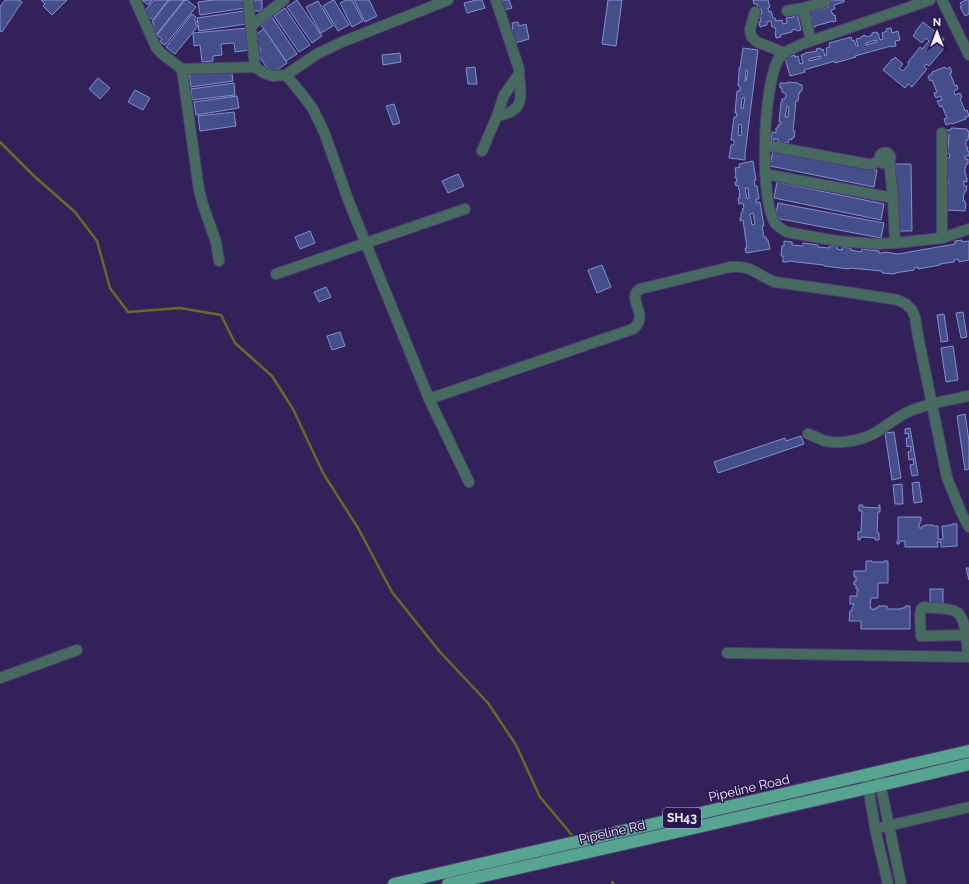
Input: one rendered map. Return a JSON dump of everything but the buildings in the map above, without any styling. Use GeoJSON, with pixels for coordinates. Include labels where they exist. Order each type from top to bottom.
{"type":"FeatureCollection","features":[{"type":"Feature","properties":{"kind":"main road","name":"Pipeline Road"},"geometry":{"type":"LineString","coordinates":[[394,884],[969,751]]}},
{"type":"Feature","properties":{"kind":"main road","name":"Pipeline Rd"},"geometry":{"type":"LineString","coordinates":[[448,884],[969,764]]}},
{"type":"Feature","properties":{"kind":"street"},"geometry":{"type":"LineString","coordinates":[[136,0],[156,47],[161,53],[182,69],[255,67],[264,73],[273,76],[286,75],[317,54],[342,42],[448,0]]}},
{"type":"Feature","properties":{"kind":"street"},"geometry":{"type":"LineString","coordinates":[[248,0],[255,67]]}},
{"type":"Feature","properties":{"kind":"street"},"geometry":{"type":"LineString","coordinates":[[251,26],[284,0]]}},
{"type":"Feature","properties":{"kind":"street"},"geometry":{"type":"LineString","coordinates":[[496,0],[519,69],[521,95],[518,107],[503,115],[497,116]]}},
{"type":"Feature","properties":{"kind":"street"},"geometry":{"type":"LineString","coordinates":[[930,0],[811,41],[788,50],[779,58],[773,73],[767,105],[765,145],[766,174],[770,209],[775,222],[780,228],[787,232],[837,241],[876,244],[895,243],[942,238],[969,229]]}},
{"type":"Feature","properties":{"kind":"street"},"geometry":{"type":"LineString","coordinates":[[942,0],[969,55]]}},
{"type":"Feature","properties":{"kind":"street"},"geometry":{"type":"LineString","coordinates":[[787,11],[825,2]]}},
{"type":"Feature","properties":{"kind":"street"},"geometry":{"type":"LineString","coordinates":[[803,8],[811,41]]}},
{"type":"Feature","properties":{"kind":"street"},"geometry":{"type":"LineString","coordinates":[[755,12],[750,29],[751,36],[757,42],[785,53]]}},
{"type":"Feature","properties":{"kind":"street"},"geometry":{"type":"LineString","coordinates":[[182,69],[199,190],[216,242],[219,261]]}},
{"type":"Feature","properties":{"kind":"street"},"geometry":{"type":"LineString","coordinates":[[482,151],[504,95],[519,74]]}},
{"type":"Feature","properties":{"kind":"street"},"geometry":{"type":"LineString","coordinates":[[286,75],[314,109],[324,132],[349,202],[429,399],[469,482]]}},
{"type":"Feature","properties":{"kind":"street"},"geometry":{"type":"LineString","coordinates":[[942,133],[942,238]]}},
{"type":"Feature","properties":{"kind":"street"},"geometry":{"type":"LineString","coordinates":[[765,145],[867,164],[885,161],[893,198],[895,243]]}},
{"type":"Feature","properties":{"kind":"street"},"geometry":{"type":"LineString","coordinates":[[766,174],[893,198]]}},
{"type":"Feature","properties":{"kind":"street"},"geometry":{"type":"LineString","coordinates":[[276,274],[465,209]]}},
{"type":"Feature","properties":{"kind":"street"},"geometry":{"type":"LineString","coordinates":[[429,399],[633,329],[639,321],[640,315],[635,295],[640,289],[730,267],[746,267],[775,282],[898,300],[906,304],[912,310],[915,317],[947,478],[969,527]]}},
{"type":"Feature","properties":{"kind":"street"},"geometry":{"type":"LineString","coordinates":[[808,434],[825,441],[842,442],[861,439],[873,434],[899,416],[912,410],[969,396]]}},
{"type":"Feature","properties":{"kind":"street"},"geometry":{"type":"LineString","coordinates":[[727,654],[968,657],[966,635],[961,618],[956,612],[953,610],[924,607],[921,609],[920,616],[921,636],[966,635]]}},
{"type":"Feature","properties":{"kind":"street"},"geometry":{"type":"LineString","coordinates":[[0,678],[77,650]]}},
{"type":"Feature","properties":{"kind":"street"},"geometry":{"type":"LineString","coordinates":[[878,772],[901,884]]}},
{"type":"Feature","properties":{"kind":"street"},"geometry":{"type":"LineString","coordinates":[[866,775],[876,832],[888,884]]}},
{"type":"Feature","properties":{"kind":"street"},"geometry":{"type":"LineString","coordinates":[[890,829],[969,808]]}},
{"type":"Feature","properties":{"kind":"street"},"geometry":{"type":"LineString","coordinates":[[876,832],[969,814]]}},
{"type":"Feature","properties":{"kind":"waterway"},"geometry":{"type":"LineString","coordinates":[[0,142],[34,176],[75,212],[97,241],[110,288],[128,312],[180,308],[221,315],[235,343],[272,376],[293,409],[323,473],[358,528],[392,592],[440,652],[488,703],[516,745],[540,797],[571,834]]}}]}
